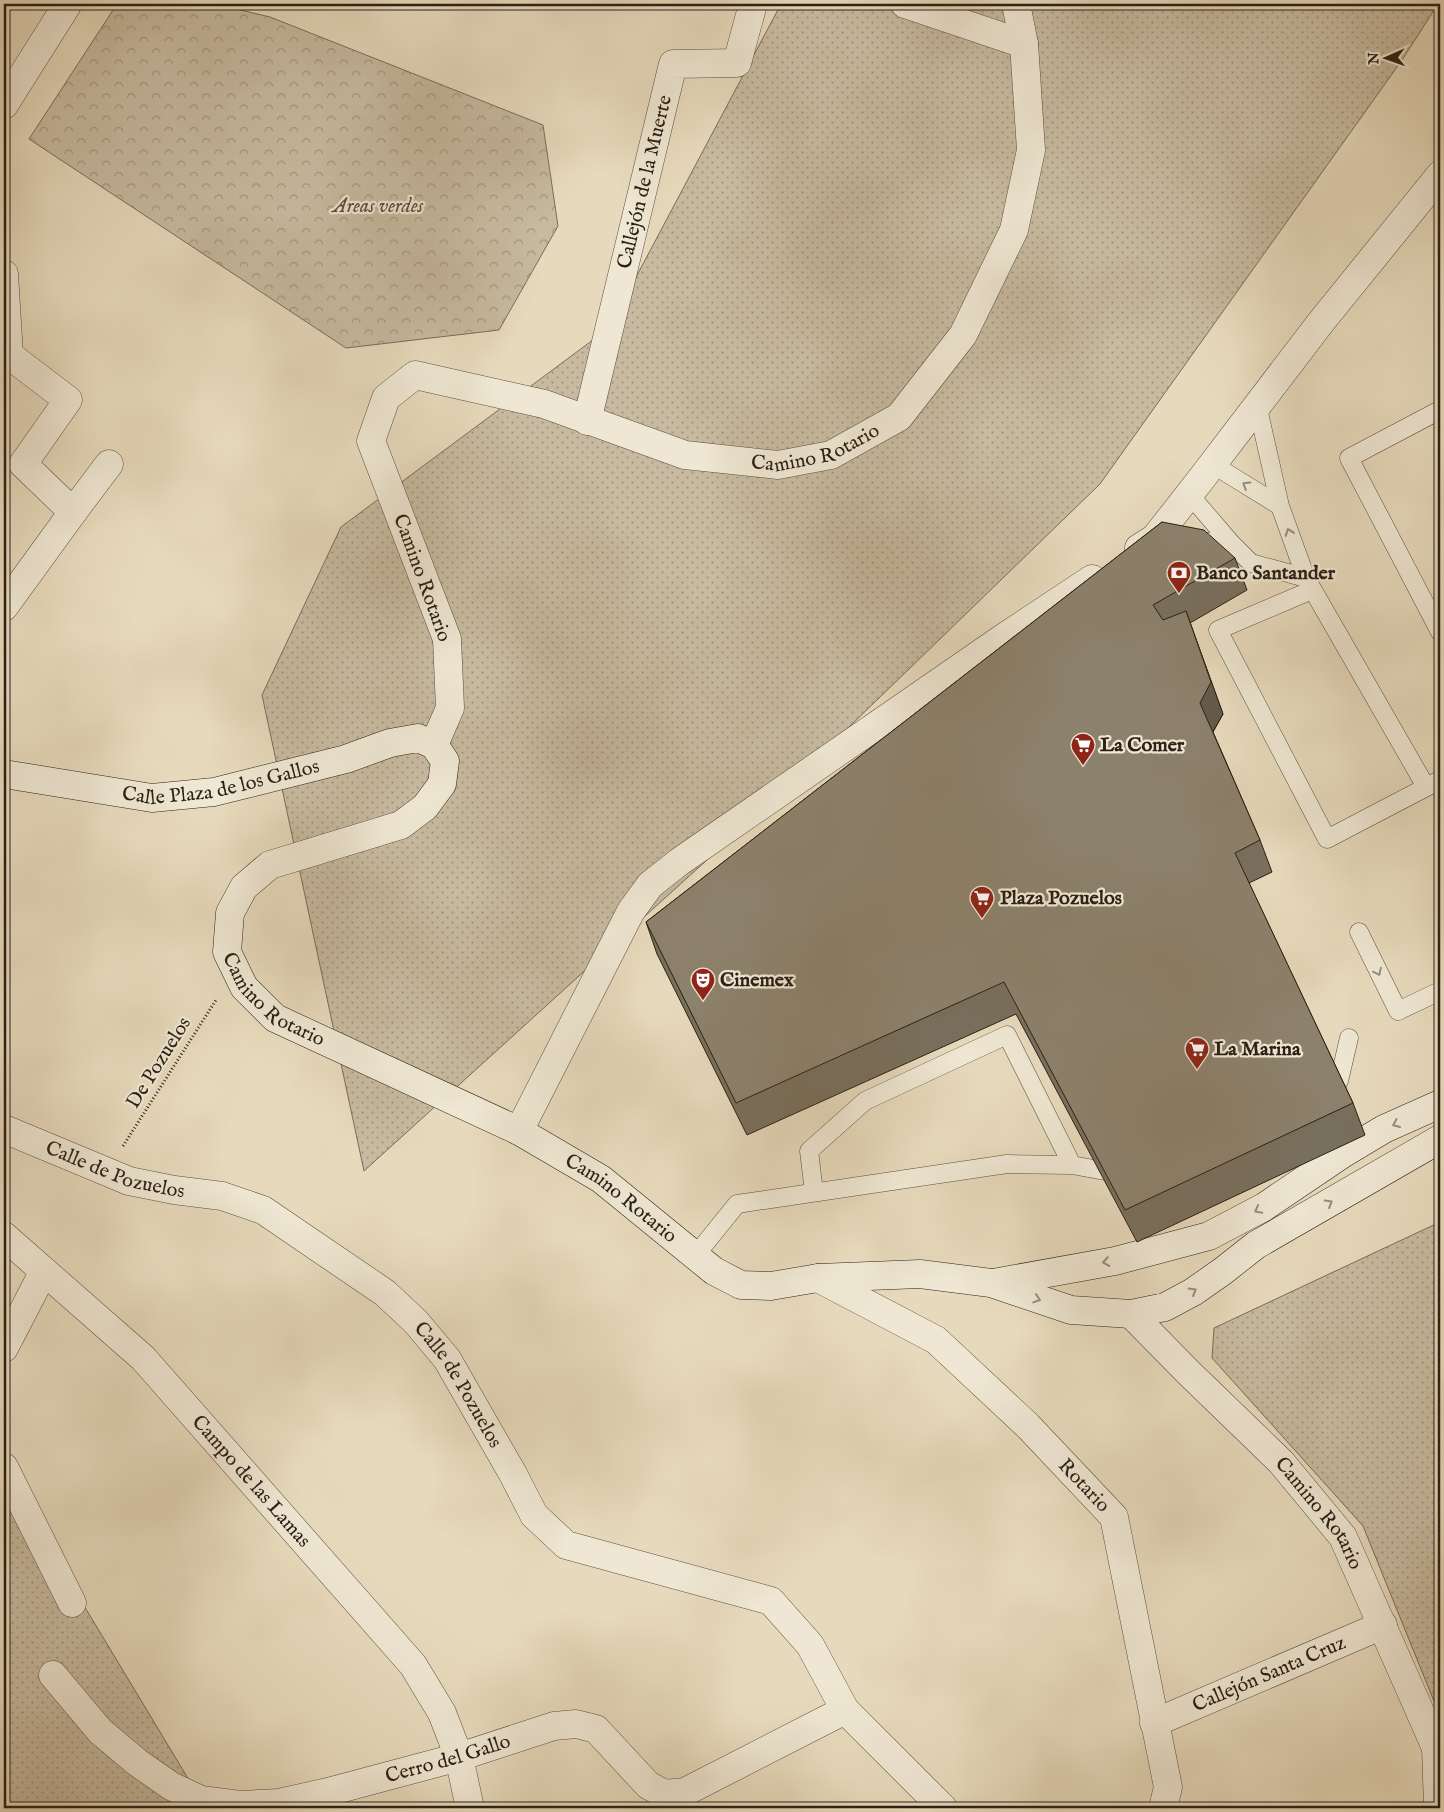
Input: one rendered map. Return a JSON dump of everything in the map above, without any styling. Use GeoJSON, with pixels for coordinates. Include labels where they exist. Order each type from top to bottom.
{"type":"FeatureCollection","features":[{"type":"Feature","properties":{"kind":"street"},"geometry":{"type":"LineString","coordinates":[[4,105],[67,5],[64,4]]}},
{"type":"Feature","properties":{"kind":"street","name":"Callejón de la Muerte"},"geometry":{"type":"LineString","coordinates":[[587,420],[673,64],[737,63],[753,4]]}},
{"type":"Feature","properties":{"kind":"street"},"geometry":{"type":"LineString","coordinates":[[905,4],[1024,44]]}},
{"type":"Feature","properties":{"kind":"street","name":"Camino Rotario"},"geometry":{"type":"LineString","coordinates":[[991,1284],[920,1274],[818,1278],[771,1286],[741,1285],[714,1271],[601,1179],[518,1131],[275,1018],[244,987],[227,952],[230,913],[244,887],[270,865],[401,825],[425,807],[442,784],[445,762],[434,745],[450,708],[447,639],[371,441],[386,398],[415,375],[544,404],[685,455],[778,465],[831,455],[899,417],[963,335],[1014,230],[1031,150],[1024,44],[1016,4]]}},
{"type":"Feature","properties":{"kind":"street"},"geometry":{"type":"LineString","coordinates":[[518,1131],[631,911],[650,885],[679,862],[995,644],[1154,538],[1320,322],[1440,175]]}},
{"type":"Feature","properties":{"kind":"street"},"geometry":{"type":"LineString","coordinates":[[4,274],[9,356],[68,400],[23,464],[73,512]]}},
{"type":"Feature","properties":{"kind":"street"},"geometry":{"type":"LineString","coordinates":[[4,607],[109,464]]}},
{"type":"Feature","properties":{"kind":"street","name":"Calle Plaza de los Gallos"},"geometry":{"type":"LineString","coordinates":[[4,774],[152,798],[214,792],[346,759],[390,743],[418,738],[434,745]]}},
{"type":"Feature","properties":{"kind":"street"},"geometry":{"type":"LineString","coordinates":[[991,1284],[1116,1261],[1209,1236],[1264,1207],[1344,1153],[1384,1129],[1440,1104]]}},
{"type":"Feature","properties":{"kind":"street","name":"Calle de Pozuelos"},"geometry":{"type":"LineString","coordinates":[[4,1129],[129,1181],[174,1190],[222,1196],[263,1210],[385,1294],[416,1322],[447,1359],[513,1474],[534,1515],[566,1545],[771,1601],[810,1645],[845,1710],[943,1808]]}},
{"type":"Feature","properties":{"kind":"street"},"geometry":{"type":"LineString","coordinates":[[991,1284],[1071,1310],[1131,1314],[1165,1307],[1193,1292],[1256,1245],[1440,1139]]}},
{"type":"Feature","properties":{"kind":"street","name":"Campo de las Lamas"},"geometry":{"type":"LineString","coordinates":[[4,1236],[143,1358],[413,1665],[442,1713],[459,1757],[470,1808]]}},
{"type":"Feature","properties":{"kind":"street"},"geometry":{"type":"LineString","coordinates":[[4,1348],[44,1271]]}},
{"type":"Feature","properties":{"kind":"street","name":"Rotario"},"geometry":{"type":"LineString","coordinates":[[818,1278],[936,1340],[1028,1426],[1114,1517],[1168,1787],[1163,1808]]}},
{"type":"Feature","properties":{"kind":"street","name":"Camino Rotario"},"geometry":{"type":"LineString","coordinates":[[1131,1314],[1189,1374],[1281,1462],[1344,1537],[1438,1751]]}},
{"type":"Feature","properties":{"kind":"street"},"geometry":{"type":"LineString","coordinates":[[4,1467],[72,1603]]}},
{"type":"Feature","properties":{"kind":"street","name":"Callejón Santa Cruz"},"geometry":{"type":"LineString","coordinates":[[1154,1723],[1383,1625]]}},
{"type":"Feature","properties":{"kind":"street","name":"Cerro del Gallo"},"geometry":{"type":"LineString","coordinates":[[53,1675],[100,1731],[138,1763],[171,1786],[201,1800],[240,1804],[279,1803],[328,1792],[459,1757],[554,1726],[576,1724],[596,1729],[648,1785],[664,1794],[685,1792],[845,1710]]}},
{"type":"Feature","properties":{"kind":"street"},"geometry":{"type":"LineString","coordinates":[[1438,1751],[1438,1808]]}},
{"type":"Feature","properties":{"kind":"lane"},"geometry":{"type":"LineString","coordinates":[[1258,404],[1280,506],[1309,584],[1433,783],[1327,839],[1218,630],[1309,584]]}},
{"type":"Feature","properties":{"kind":"lane"},"geometry":{"type":"LineString","coordinates":[[1440,410],[1348,458],[1440,632]]}},
{"type":"Feature","properties":{"kind":"lane"},"geometry":{"type":"LineString","coordinates":[[1212,464],[1280,506]]}},
{"type":"Feature","properties":{"kind":"lane"},"geometry":{"type":"LineString","coordinates":[[1189,494],[1250,563],[1309,584]]}},
{"type":"Feature","properties":{"kind":"lane"},"geometry":{"type":"LineString","coordinates":[[1154,538],[1231,543]]}},
{"type":"Feature","properties":{"kind":"lane"},"geometry":{"type":"LineString","coordinates":[[1359,932],[1398,1012],[1440,991]]}},
{"type":"Feature","properties":{"kind":"lane"},"geometry":{"type":"LineString","coordinates":[[814,1192],[809,1151],[865,1101],[1007,1035],[1072,1166]]}},
{"type":"Feature","properties":{"kind":"lane"},"geometry":{"type":"LineString","coordinates":[[1314,1097],[1339,1081],[1349,1038]]}},
{"type":"Feature","properties":{"kind":"lane"},"geometry":{"type":"LineString","coordinates":[[695,1256],[737,1204],[1007,1164],[1072,1166],[1133,1176]]}},
{"type":"Feature","properties":{"kind":"path","name":"De Pozuelos"},"geometry":{"type":"LineString","coordinates":[[107,1172],[236,970]]}},
{"type":"Feature","properties":{"kind":"green space","name":"Areas verdes"},"geometry":{"type":"Polygon","coordinates":[[[117,4],[215,4],[270,17],[543,125],[558,226],[499,330],[346,348],[29,139],[117,4]]]}},
{"type":"Feature","properties":{"kind":"green space"},"geometry":{"type":"Polygon","coordinates":[[[781,4],[1438,4],[1402,60],[1100,484],[783,791],[364,1171],[262,695],[341,527],[609,328],[781,4]]]}},
{"type":"Feature","properties":{"kind":"green space"},"geometry":{"type":"Polygon","coordinates":[[[1440,1222],[1440,1716],[1363,1526],[1212,1358],[1214,1328],[1440,1222]]]}},
{"type":"Feature","properties":{"kind":"green space"},"geometry":{"type":"Polygon","coordinates":[[[4,1479],[19,1498],[201,1800],[209,1808],[4,1808],[4,1479]]]}},
{"type":"Feature","properties":{"kind":"building","name":"Plaza Pozuelos"},"geometry":{"type":"Polygon","coordinates":[[[1162,522],[1204,530],[1235,558],[1153,605],[1163,620],[1186,611],[1211,682],[1200,703],[1260,840],[1235,853],[1353,1103],[1125,1210],[1004,982],[736,1103],[646,922],[1162,522]]]}},
{"type":"Feature","properties":{"kind":"place","name":"Banco Santander"},"geometry":{"type":"Point","coordinates":[1179,594]}},
{"type":"Feature","properties":{"kind":"place","name":"La Comer"},"geometry":{"type":"Point","coordinates":[1083,766]}},
{"type":"Feature","properties":{"kind":"place","name":"Plaza Pozuelos"},"geometry":{"type":"Point","coordinates":[982,919]}},
{"type":"Feature","properties":{"kind":"place","name":"Cinemex"},"geometry":{"type":"Point","coordinates":[703,1001]}},
{"type":"Feature","properties":{"kind":"place","name":"La Marina"},"geometry":{"type":"Point","coordinates":[1197,1070]}}]}
